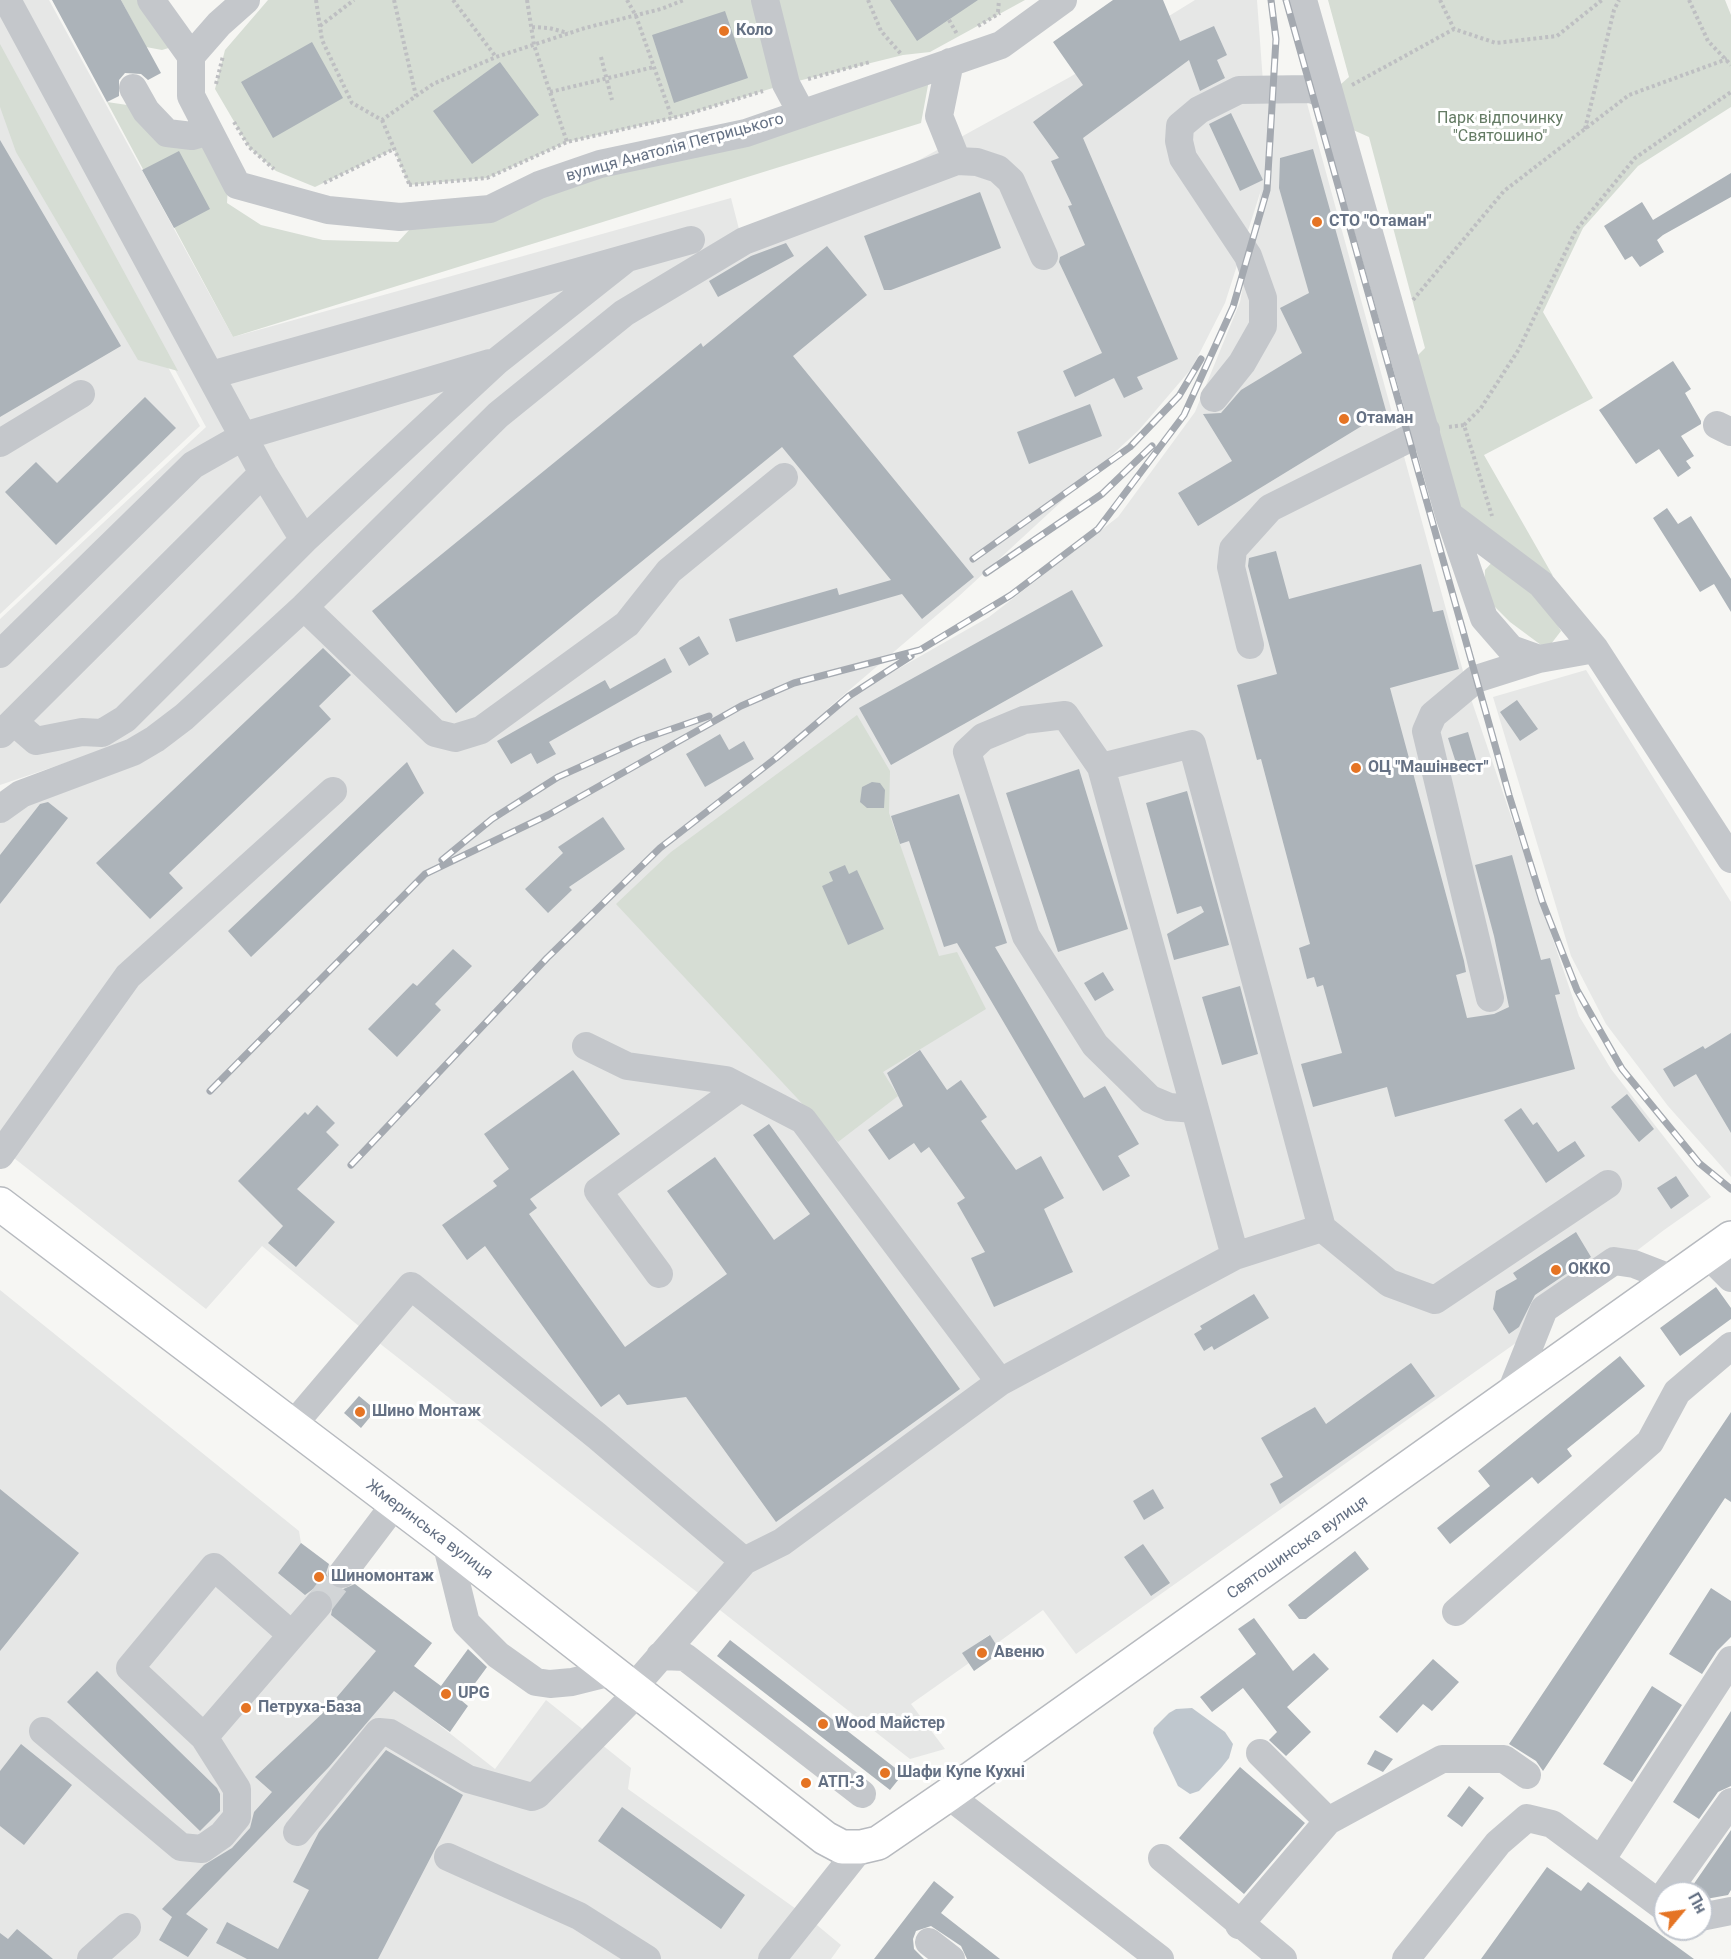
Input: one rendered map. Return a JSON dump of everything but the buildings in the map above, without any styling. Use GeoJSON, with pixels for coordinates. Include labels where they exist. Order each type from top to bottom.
{"type":"FeatureCollection","features":[{"type":"Feature","properties":{"kind":"main road","name":"Жмеринська вулиця"},"geometry":{"type":"LineString","coordinates":[[0,1204],[446,1542],[825,1838],[842,1847],[861,1847]]}},
{"type":"Feature","properties":{"kind":"main road","name":"Святошинська вулиця"},"geometry":{"type":"LineString","coordinates":[[861,1847],[878,1843],[948,1795],[1509,1398],[1719,1246]]}},
{"type":"Feature","properties":{"kind":"street"},"geometry":{"type":"LineString","coordinates":[[7,0],[263,473],[304,540]]}},
{"type":"Feature","properties":{"kind":"street"},"geometry":{"type":"LineString","coordinates":[[151,0],[191,56],[219,24],[246,0]]}},
{"type":"Feature","properties":{"kind":"street"},"geometry":{"type":"LineString","coordinates":[[765,0],[786,84],[802,114]]}},
{"type":"Feature","properties":{"kind":"street","name":"вулиця Анатолія Петрицького"},"geometry":{"type":"LineString","coordinates":[[191,56],[191,96],[220,124],[237,185],[327,210],[400,217],[422,216],[490,209],[539,185],[600,164],[746,133],[802,114],[952,47],[1001,45],[1063,0]]}},
{"type":"Feature","properties":{"kind":"street"},"geometry":{"type":"LineString","coordinates":[[1303,0],[1449,515],[1484,618],[1511,650],[1539,659]]}},
{"type":"Feature","properties":{"kind":"street"},"geometry":{"type":"LineString","coordinates":[[952,47],[939,116],[957,161]]}},
{"type":"Feature","properties":{"kind":"street"},"geometry":{"type":"LineString","coordinates":[[132,88],[146,111],[167,133],[192,136],[220,124]]}},
{"type":"Feature","properties":{"kind":"street"},"geometry":{"type":"LineString","coordinates":[[1214,398],[1242,363],[1263,326],[1263,298],[1248,256],[1183,158],[1179,141],[1180,126],[1199,110],[1239,90],[1311,89],[1330,96]]}},
{"type":"Feature","properties":{"kind":"street"},"geometry":{"type":"LineString","coordinates":[[0,809],[21,794],[133,752],[156,739],[184,717],[304,606],[498,415],[624,313],[744,241],[957,161],[977,162],[998,169],[1011,181],[1044,256]]}},
{"type":"Feature","properties":{"kind":"street"},"geometry":{"type":"LineString","coordinates":[[211,375],[692,240]]}},
{"type":"Feature","properties":{"kind":"street"},"geometry":{"type":"LineString","coordinates":[[263,473],[7,729],[36,741],[82,732],[102,733],[125,719],[304,540],[497,361],[627,258]]}},
{"type":"Feature","properties":{"kind":"street"},"geometry":{"type":"LineString","coordinates":[[0,654],[193,465],[244,436],[497,361]]}},
{"type":"Feature","properties":{"kind":"street"},"geometry":{"type":"LineString","coordinates":[[0,443],[81,394]]}},
{"type":"Feature","properties":{"kind":"street"},"geometry":{"type":"LineString","coordinates":[[1250,645],[1231,567],[1233,549],[1270,508],[1426,430]]}},
{"type":"Feature","properties":{"kind":"street"},"geometry":{"type":"LineString","coordinates":[[304,606],[435,733],[455,738],[481,730],[627,624],[669,571],[784,477]]}},
{"type":"Feature","properties":{"kind":"street"},"geometry":{"type":"LineString","coordinates":[[1449,515],[1541,584],[1595,649],[1731,859]]}},
{"type":"Feature","properties":{"kind":"street"},"geometry":{"type":"LineString","coordinates":[[1490,998],[1426,730],[1433,715],[1476,679],[1539,659],[1595,649]]}},
{"type":"Feature","properties":{"kind":"street"},"geometry":{"type":"LineString","coordinates":[[1195,1109],[1169,1107],[1150,1099],[1095,1045],[1026,936],[967,752],[983,737],[1024,720],[1065,715],[1101,767],[1195,1109],[1235,1256]]}},
{"type":"Feature","properties":{"kind":"street"},"geometry":{"type":"LineString","coordinates":[[1101,767],[1192,744],[1322,1228],[1389,1283],[1435,1300],[1608,1184]]}},
{"type":"Feature","properties":{"kind":"street"},"geometry":{"type":"LineString","coordinates":[[0,1155],[128,976],[333,790]]}},
{"type":"Feature","properties":{"kind":"street"},"geometry":{"type":"LineString","coordinates":[[586,1046],[627,1066],[726,1080],[803,1120],[1000,1382]]}},
{"type":"Feature","properties":{"kind":"street"},"geometry":{"type":"LineString","coordinates":[[659,1274],[598,1191],[740,1088]]}},
{"type":"Feature","properties":{"kind":"street"},"geometry":{"type":"LineString","coordinates":[[297,1832],[379,1732],[390,1733],[468,1779],[532,1797],[628,1684],[660,1656],[744,1561],[783,1542],[1000,1382],[1235,1256],[1322,1228]]}},
{"type":"Feature","properties":{"kind":"street"},"geometry":{"type":"LineString","coordinates":[[1719,1246],[1731,1278]]}},
{"type":"Feature","properties":{"kind":"street"},"geometry":{"type":"LineString","coordinates":[[1509,1398],[1544,1309],[1614,1261],[1634,1264],[1673,1280]]}},
{"type":"Feature","properties":{"kind":"street"},"geometry":{"type":"LineString","coordinates":[[292,1426],[411,1286],[744,1561]]}},
{"type":"Feature","properties":{"kind":"street"},"geometry":{"type":"LineString","coordinates":[[1456,1612],[1650,1442],[1677,1392],[1731,1346]]}},
{"type":"Feature","properties":{"kind":"street"},"geometry":{"type":"LineString","coordinates":[[342,1574],[395,1504]]}},
{"type":"Feature","properties":{"kind":"street"},"geometry":{"type":"LineString","coordinates":[[446,1542],[466,1623],[498,1655],[536,1682],[628,1684]]}},
{"type":"Feature","properties":{"kind":"street"},"geometry":{"type":"LineString","coordinates":[[43,1731],[181,1846],[202,1849],[222,1835],[237,1817],[237,1790],[204,1737],[130,1668],[214,1567],[292,1635]]}},
{"type":"Feature","properties":{"kind":"street"},"geometry":{"type":"LineString","coordinates":[[204,1737],[318,1605]]}},
{"type":"Feature","properties":{"kind":"street"},"geometry":{"type":"LineString","coordinates":[[660,1656],[685,1657],[862,1794]]}},
{"type":"Feature","properties":{"kind":"street"},"geometry":{"type":"LineString","coordinates":[[1601,1860],[1731,1660]]}},
{"type":"Feature","properties":{"kind":"street"},"geometry":{"type":"LineString","coordinates":[[1260,1754],[1328,1821]]}},
{"type":"Feature","properties":{"kind":"street"},"geometry":{"type":"LineString","coordinates":[[1239,1924],[1328,1821],[1442,1759],[1504,1759],[1527,1775]]}},
{"type":"Feature","properties":{"kind":"street"},"geometry":{"type":"LineString","coordinates":[[948,1795],[1160,1959]]}},
{"type":"Feature","properties":{"kind":"street"},"geometry":{"type":"LineString","coordinates":[[1676,1881],[1731,1802]]}},
{"type":"Feature","properties":{"kind":"street"},"geometry":{"type":"LineString","coordinates":[[1406,1959],[1498,1843],[1527,1818],[1552,1824],[1601,1860],[1653,1892]]}},
{"type":"Feature","properties":{"kind":"street"},"geometry":{"type":"LineString","coordinates":[[772,1959],[861,1847]]}},
{"type":"Feature","properties":{"kind":"street"},"geometry":{"type":"LineString","coordinates":[[448,1857],[579,1916],[647,1959]]}},
{"type":"Feature","properties":{"kind":"street"},"geometry":{"type":"LineString","coordinates":[[1162,1858],[1283,1959]]}},
{"type":"Feature","properties":{"kind":"street"},"geometry":{"type":"LineString","coordinates":[[1713,1915],[1731,1911]]}},
{"type":"Feature","properties":{"kind":"street"},"geometry":{"type":"LineString","coordinates":[[92,1959],[128,1927]]}},
{"type":"Feature","properties":{"kind":"street"},"geometry":{"type":"LineString","coordinates":[[929,1942],[951,1959]]}},
{"type":"Feature","properties":{"kind":"path"},"geometry":{"type":"LineString","coordinates":[[316,0],[322,40],[352,103],[382,120],[422,216]]}},
{"type":"Feature","properties":{"kind":"path"},"geometry":{"type":"LineString","coordinates":[[320,26],[354,0]]}},
{"type":"Feature","properties":{"kind":"path"},"geometry":{"type":"LineString","coordinates":[[394,0],[416,96]]}},
{"type":"Feature","properties":{"kind":"path"},"geometry":{"type":"LineString","coordinates":[[453,0],[496,57]]}},
{"type":"Feature","properties":{"kind":"path"},"geometry":{"type":"LineString","coordinates":[[527,0],[534,45],[567,142]]}},
{"type":"Feature","properties":{"kind":"path"},"geometry":{"type":"LineString","coordinates":[[627,0],[636,16],[672,118]]}},
{"type":"Feature","properties":{"kind":"path"},"geometry":{"type":"LineString","coordinates":[[382,120],[433,84],[496,57],[684,0]]}},
{"type":"Feature","properties":{"kind":"path"},"geometry":{"type":"LineString","coordinates":[[868,0],[881,31],[903,55]]}},
{"type":"Feature","properties":{"kind":"path"},"geometry":{"type":"LineString","coordinates":[[998,12],[999,0]]}},
{"type":"Feature","properties":{"kind":"path"},"geometry":{"type":"LineString","coordinates":[[1440,0],[1454,29],[1496,43],[1557,36],[1602,0]]}},
{"type":"Feature","properties":{"kind":"path"},"geometry":{"type":"LineString","coordinates":[[1585,129],[1614,10],[1619,0]]}},
{"type":"Feature","properties":{"kind":"path"},"geometry":{"type":"LineString","coordinates":[[1689,0],[1708,41],[1731,65]]}},
{"type":"Feature","properties":{"kind":"path"},"geometry":{"type":"LineString","coordinates":[[949,20],[952,47],[1004,11]]}},
{"type":"Feature","properties":{"kind":"path"},"geometry":{"type":"LineString","coordinates":[[531,27],[549,28],[569,33]]}},
{"type":"Feature","properties":{"kind":"path"},"geometry":{"type":"LineString","coordinates":[[1330,96],[1454,29]]}},
{"type":"Feature","properties":{"kind":"path"},"geometry":{"type":"LineString","coordinates":[[215,89],[225,50]]}},
{"type":"Feature","properties":{"kind":"path"},"geometry":{"type":"LineString","coordinates":[[893,57],[912,54]]}},
{"type":"Feature","properties":{"kind":"path"},"geometry":{"type":"LineString","coordinates":[[601,57],[612,100]]}},
{"type":"Feature","properties":{"kind":"path"},"geometry":{"type":"LineString","coordinates":[[1395,321],[1504,191],[1629,95],[1727,59]]}},
{"type":"Feature","properties":{"kind":"path"},"geometry":{"type":"LineString","coordinates":[[410,186],[487,178],[567,142],[672,118],[873,61]]}},
{"type":"Feature","properties":{"kind":"path"},"geometry":{"type":"LineString","coordinates":[[550,92],[654,67]]}},
{"type":"Feature","properties":{"kind":"path"},"geometry":{"type":"LineString","coordinates":[[1426,430],[1464,425],[1481,408],[1519,349],[1576,230],[1635,158],[1731,92]]}},
{"type":"Feature","properties":{"kind":"path"},"geometry":{"type":"LineString","coordinates":[[220,124],[276,171]]}},
{"type":"Feature","properties":{"kind":"path"},"geometry":{"type":"LineString","coordinates":[[315,187],[394,149]]}},
{"type":"Feature","properties":{"kind":"path"},"geometry":{"type":"LineString","coordinates":[[1464,425],[1505,557]]}},
{"type":"Feature","properties":{"kind":"shaded area"},"geometry":{"type":"Polygon","coordinates":[[[0,0],[49,0],[233,337],[731,198],[740,233],[620,308],[151,734],[0,785],[0,619],[206,427],[0,47],[0,0]]]}},
{"type":"Feature","properties":{"kind":"shaded area"},"geometry":{"type":"Polygon","coordinates":[[[1195,0],[1257,0],[1264,96],[1305,96],[1469,693],[1579,1016],[1611,1069],[1711,1197],[1513,1345],[1076,1654],[1043,1610],[996,1644],[989,1635],[963,1653],[969,1663],[911,1704],[945,1749],[910,1759],[383,1346],[262,1246],[206,1309],[0,1147],[0,819],[186,731],[501,424],[630,319],[1070,77],[1195,0]],[[1261,190],[1225,303],[1192,368],[1139,430],[958,597],[826,710],[989,617],[1118,517],[1195,412],[1240,302],[1261,190]]]}},
{"type":"Feature","properties":{"kind":"shaded area"},"geometry":{"type":"Polygon","coordinates":[[[0,59],[200,426],[0,614],[0,59]]]}},
{"type":"Feature","properties":{"kind":"shaded area"},"geometry":{"type":"Polygon","coordinates":[[[1586,670],[1731,902],[1731,1177],[1668,1106],[1606,1024],[1571,956],[1493,697],[1586,670]]]}},
{"type":"Feature","properties":{"kind":"shaded area"},"geometry":{"type":"Polygon","coordinates":[[[0,1290],[299,1531],[301,1543],[432,1643],[395,1690],[495,1769],[546,1700],[631,1768],[628,1789],[806,1916],[841,1945],[831,1959],[0,1959],[0,1290]]]}},
{"type":"Feature","properties":{"kind":"shaded area"},"geometry":{"type":"Polygon","coordinates":[[[1192,1708],[1225,1732],[1233,1744],[1229,1758],[1221,1768],[1199,1791],[1190,1794],[1178,1786],[1153,1733],[1154,1728],[1169,1713],[1176,1709],[1192,1708]]]}},
{"type":"Feature","properties":{"kind":"green space"},"geometry":{"type":"Polygon","coordinates":[[[121,0],[147,0],[182,44],[162,50],[146,47],[121,0]]]}},
{"type":"Feature","properties":{"kind":"green space"},"geometry":{"type":"Polygon","coordinates":[[[268,0],[1025,0],[930,52],[903,55],[786,84],[681,116],[567,142],[487,178],[409,185],[394,149],[315,187],[276,171],[249,147],[215,89],[225,50],[268,0]]]}},
{"type":"Feature","properties":{"kind":"green space","name":"Парк відпочинку \"Святошино\""},"geometry":{"type":"Polygon","coordinates":[[[1328,0],[1725,0],[1731,15],[1731,107],[1638,166],[1583,228],[1543,312],[1593,398],[1484,455],[1553,576],[1502,545],[1453,500],[1412,361],[1425,348],[1369,137],[1344,126],[1333,91],[1349,77],[1328,0]]]}},
{"type":"Feature","properties":{"kind":"green space"},"geometry":{"type":"Polygon","coordinates":[[[0,44],[178,371],[138,360],[16,152],[0,107],[0,44]]]}},
{"type":"Feature","properties":{"kind":"green space"},"geometry":{"type":"Polygon","coordinates":[[[929,80],[921,123],[233,337],[107,102],[134,106],[203,142],[228,186],[227,203],[261,225],[323,240],[398,242],[422,216],[550,190],[929,80]]]}},
{"type":"Feature","properties":{"kind":"green space"},"geometry":{"type":"Polygon","coordinates":[[[1494,560],[1541,597],[1561,631],[1551,644],[1541,645],[1510,622],[1484,596],[1485,570],[1494,560]]]}},
{"type":"Feature","properties":{"kind":"green space"},"geometry":{"type":"Polygon","coordinates":[[[857,715],[890,771],[889,813],[939,956],[957,952],[986,1009],[883,1072],[898,1096],[838,1142],[616,904],[671,852],[857,715]]]}},
{"type":"Feature","properties":{"kind":"tunnel"},"geometry":{"type":"LineString","coordinates":[[318,1605],[342,1574]]}},
{"type":"Feature","properties":{"kind":"railway"},"geometry":{"type":"LineString","coordinates":[[210,1091],[425,874],[548,815],[741,706],[794,683],[920,650],[1011,595],[1098,529],[1184,415],[1233,307],[1267,190],[1276,39],[1271,0]]}},
{"type":"Feature","properties":{"kind":"railway"},"geometry":{"type":"LineString","coordinates":[[1286,0],[1509,795],[1542,901],[1577,990],[1622,1069],[1699,1163],[1731,1189]]}},
{"type":"Feature","properties":{"kind":"railway"},"geometry":{"type":"LineString","coordinates":[[973,559],[1130,447],[1179,396],[1201,359]]}},
{"type":"Feature","properties":{"kind":"railway"},"geometry":{"type":"LineString","coordinates":[[986,573],[1102,494],[1152,446]]}},
{"type":"Feature","properties":{"kind":"railway"},"geometry":{"type":"LineString","coordinates":[[351,1165],[547,958],[660,848],[776,758],[849,696],[911,656]]}},
{"type":"Feature","properties":{"kind":"railway"},"geometry":{"type":"LineString","coordinates":[[442,860],[492,819],[558,777],[640,740],[709,716]]}},
{"type":"Feature","properties":{"kind":"place","name":"Коло"},"geometry":{"type":"Point","coordinates":[724,31]}},
{"type":"Feature","properties":{"kind":"place","name":"СТО \"Отаман\""},"geometry":{"type":"Point","coordinates":[1317,222]}},
{"type":"Feature","properties":{"kind":"place","name":"Отаман"},"geometry":{"type":"Point","coordinates":[1344,419]}},
{"type":"Feature","properties":{"kind":"place","name":"ОЦ \"Машінвест\""},"geometry":{"type":"Point","coordinates":[1356,768]}},
{"type":"Feature","properties":{"kind":"place","name":"ОККО"},"geometry":{"type":"Point","coordinates":[1556,1270]}},
{"type":"Feature","properties":{"kind":"place","name":"Шино Монтаж"},"geometry":{"type":"Point","coordinates":[360,1412]}},
{"type":"Feature","properties":{"kind":"place","name":"Шиномонтаж"},"geometry":{"type":"Point","coordinates":[319,1577]}},
{"type":"Feature","properties":{"kind":"place","name":"Авеню"},"geometry":{"type":"Point","coordinates":[982,1653]}},
{"type":"Feature","properties":{"kind":"place","name":"UPG"},"geometry":{"type":"Point","coordinates":[446,1694]}},
{"type":"Feature","properties":{"kind":"place","name":"Петруха-База"},"geometry":{"type":"Point","coordinates":[246,1708]}},
{"type":"Feature","properties":{"kind":"place","name":"Wood Майстер"},"geometry":{"type":"Point","coordinates":[823,1724]}},
{"type":"Feature","properties":{"kind":"place","name":"Шафи Купе Кухні"},"geometry":{"type":"Point","coordinates":[885,1773]}},
{"type":"Feature","properties":{"kind":"place","name":"АТП-3"},"geometry":{"type":"Point","coordinates":[806,1783]}}]}
